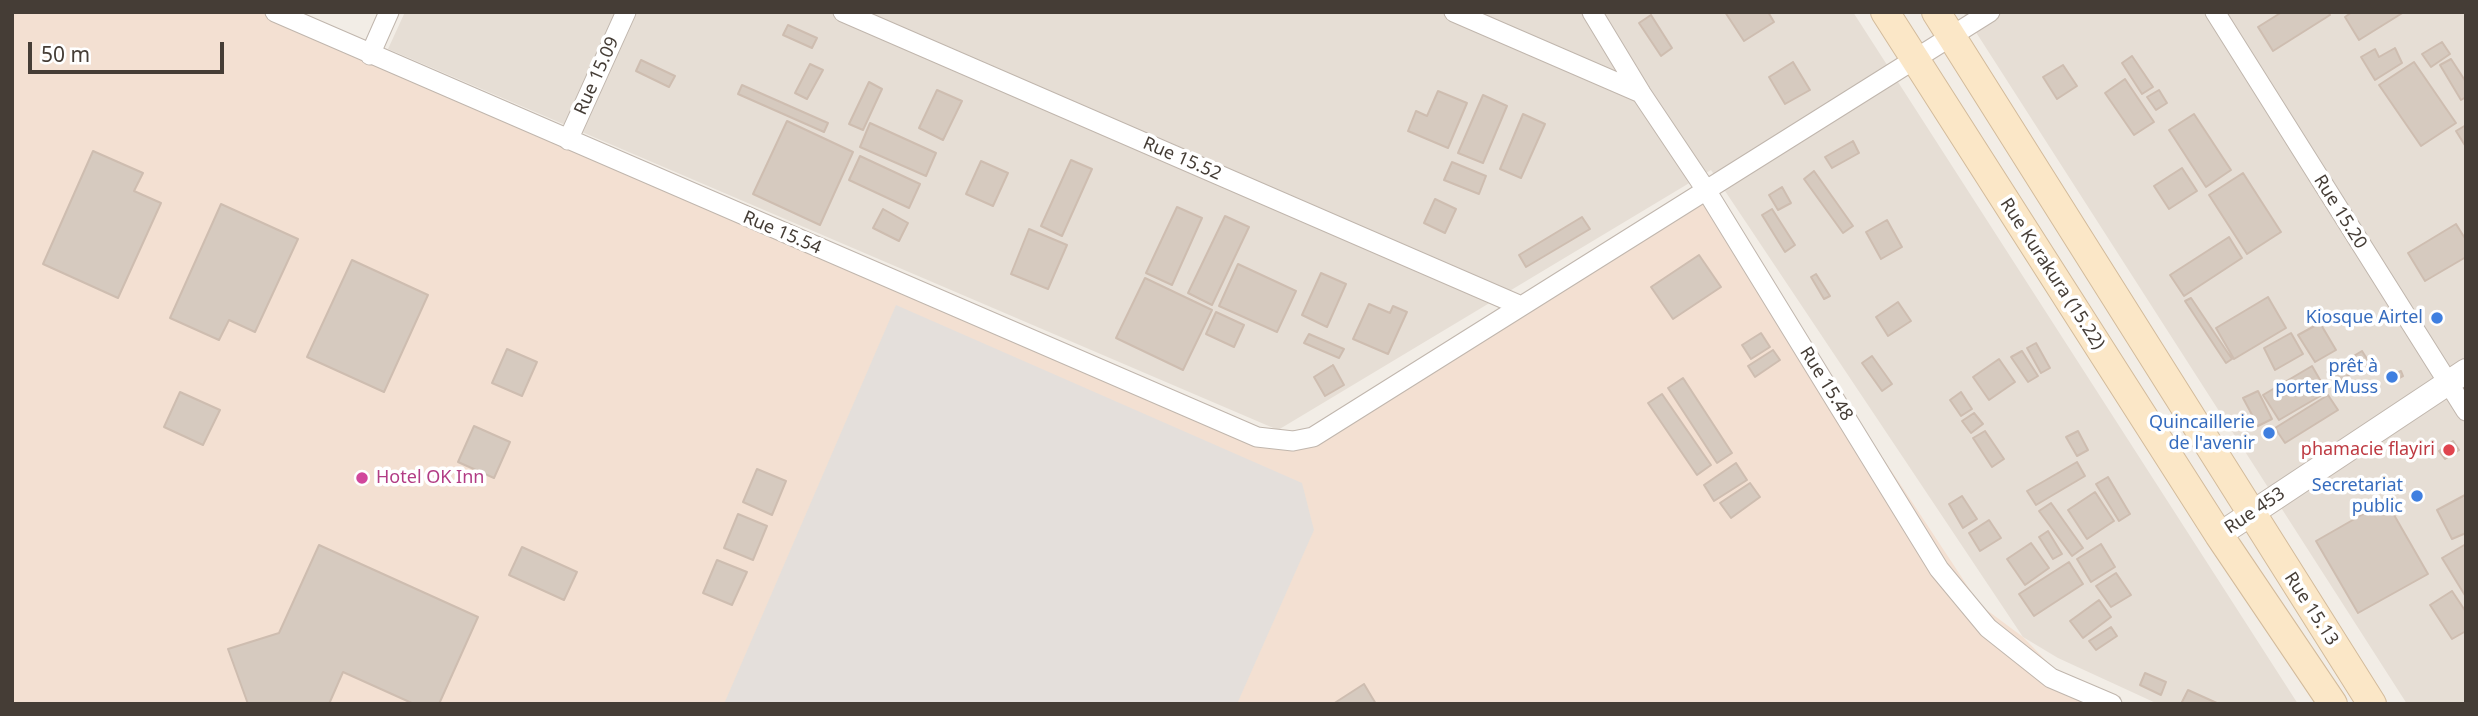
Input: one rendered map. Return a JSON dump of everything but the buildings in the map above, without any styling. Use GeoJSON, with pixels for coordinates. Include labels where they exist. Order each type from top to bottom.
{"type":"FeatureCollection","features":[{"type":"Feature","properties":{"kind":"main road","name":"Rue Kurakura (15.22)"},"geometry":{"type":"LineString","coordinates":[[1885,12],[2219,535]]}},
{"type":"Feature","properties":{"kind":"main road"},"geometry":{"type":"LineString","coordinates":[[1936,12],[2250,514]]}},
{"type":"Feature","properties":{"kind":"main road","name":"Rue 15.13"},"geometry":{"type":"LineString","coordinates":[[2250,514],[2372,704]]}},
{"type":"Feature","properties":{"kind":"main road","name":"Rue 15.13"},"geometry":{"type":"LineString","coordinates":[[2219,535],[2333,704]]}},
{"type":"Feature","properties":{"kind":"street","name":"Rue 15.54"},"geometry":{"type":"LineString","coordinates":[[275,12],[1257,438],[1293,441],[1313,437],[1521,306]]}},
{"type":"Feature","properties":{"kind":"street"},"geometry":{"type":"LineString","coordinates":[[370,55],[389,12]]}},
{"type":"Feature","properties":{"kind":"street","name":"Rue 15.09"},"geometry":{"type":"LineString","coordinates":[[568,140],[626,12]]}},
{"type":"Feature","properties":{"kind":"street","name":"Rue 15.52"},"geometry":{"type":"LineString","coordinates":[[843,12],[1521,306]]}},
{"type":"Feature","properties":{"kind":"street"},"geometry":{"type":"LineString","coordinates":[[1454,12],[1641,93]]}},
{"type":"Feature","properties":{"kind":"street","name":"Rue 15.48"},"geometry":{"type":"LineString","coordinates":[[1592,12],[1641,93],[1706,190],[1939,569],[1988,628],[2051,678],[2112,704]]}},
{"type":"Feature","properties":{"kind":"street"},"geometry":{"type":"LineString","coordinates":[[1521,306],[1990,12]]}},
{"type":"Feature","properties":{"kind":"street","name":"Rue 15.20"},"geometry":{"type":"LineString","coordinates":[[2215,12],[2457,377],[2466,411]]}},
{"type":"Feature","properties":{"kind":"street","name":"Rue 453"},"geometry":{"type":"LineString","coordinates":[[2219,535],[2457,377]]}},
{"type":"Feature","properties":{"kind":"shaded area"},"geometry":{"type":"Polygon","coordinates":[[[12,12],[275,12],[1257,437],[1293,441],[1706,190],[1980,605],[2023,637],[2064,679],[2123,704],[12,704],[12,12]]]}},
{"type":"Feature","properties":{"kind":"shaded area"},"geometry":{"type":"Polygon","coordinates":[[[405,12],[1853,12],[2298,704],[2158,704],[2058,658],[2023,637],[1711,170],[1278,430],[388,49],[405,12]]]}},
{"type":"Feature","properties":{"kind":"shaded area"},"geometry":{"type":"Polygon","coordinates":[[[1963,12],[2466,12],[2466,704],[2407,704],[1963,12]]]}},
{"type":"Feature","properties":{"kind":"shaded area"},"geometry":{"type":"Polygon","coordinates":[[[896,305],[1302,483],[1314,530],[1237,704],[724,704],[896,305]]]}},
{"type":"Feature","properties":{"kind":"place","name":"Kiosque Airtel"},"geometry":{"type":"Point","coordinates":[2437,318]}},
{"type":"Feature","properties":{"kind":"place","name":"prêt à porter Muss"},"geometry":{"type":"Point","coordinates":[2392,377]}},
{"type":"Feature","properties":{"kind":"place","name":"Quincaillerie de l'avenir"},"geometry":{"type":"Point","coordinates":[2269,433]}},
{"type":"Feature","properties":{"kind":"place","name":"phamacie flayiri"},"geometry":{"type":"Point","coordinates":[2449,450]}},
{"type":"Feature","properties":{"kind":"place","name":"Hotel OK Inn"},"geometry":{"type":"Point","coordinates":[362,478]}},
{"type":"Feature","properties":{"kind":"place","name":"Secretariat public"},"geometry":{"type":"Point","coordinates":[2417,496]}}]}
